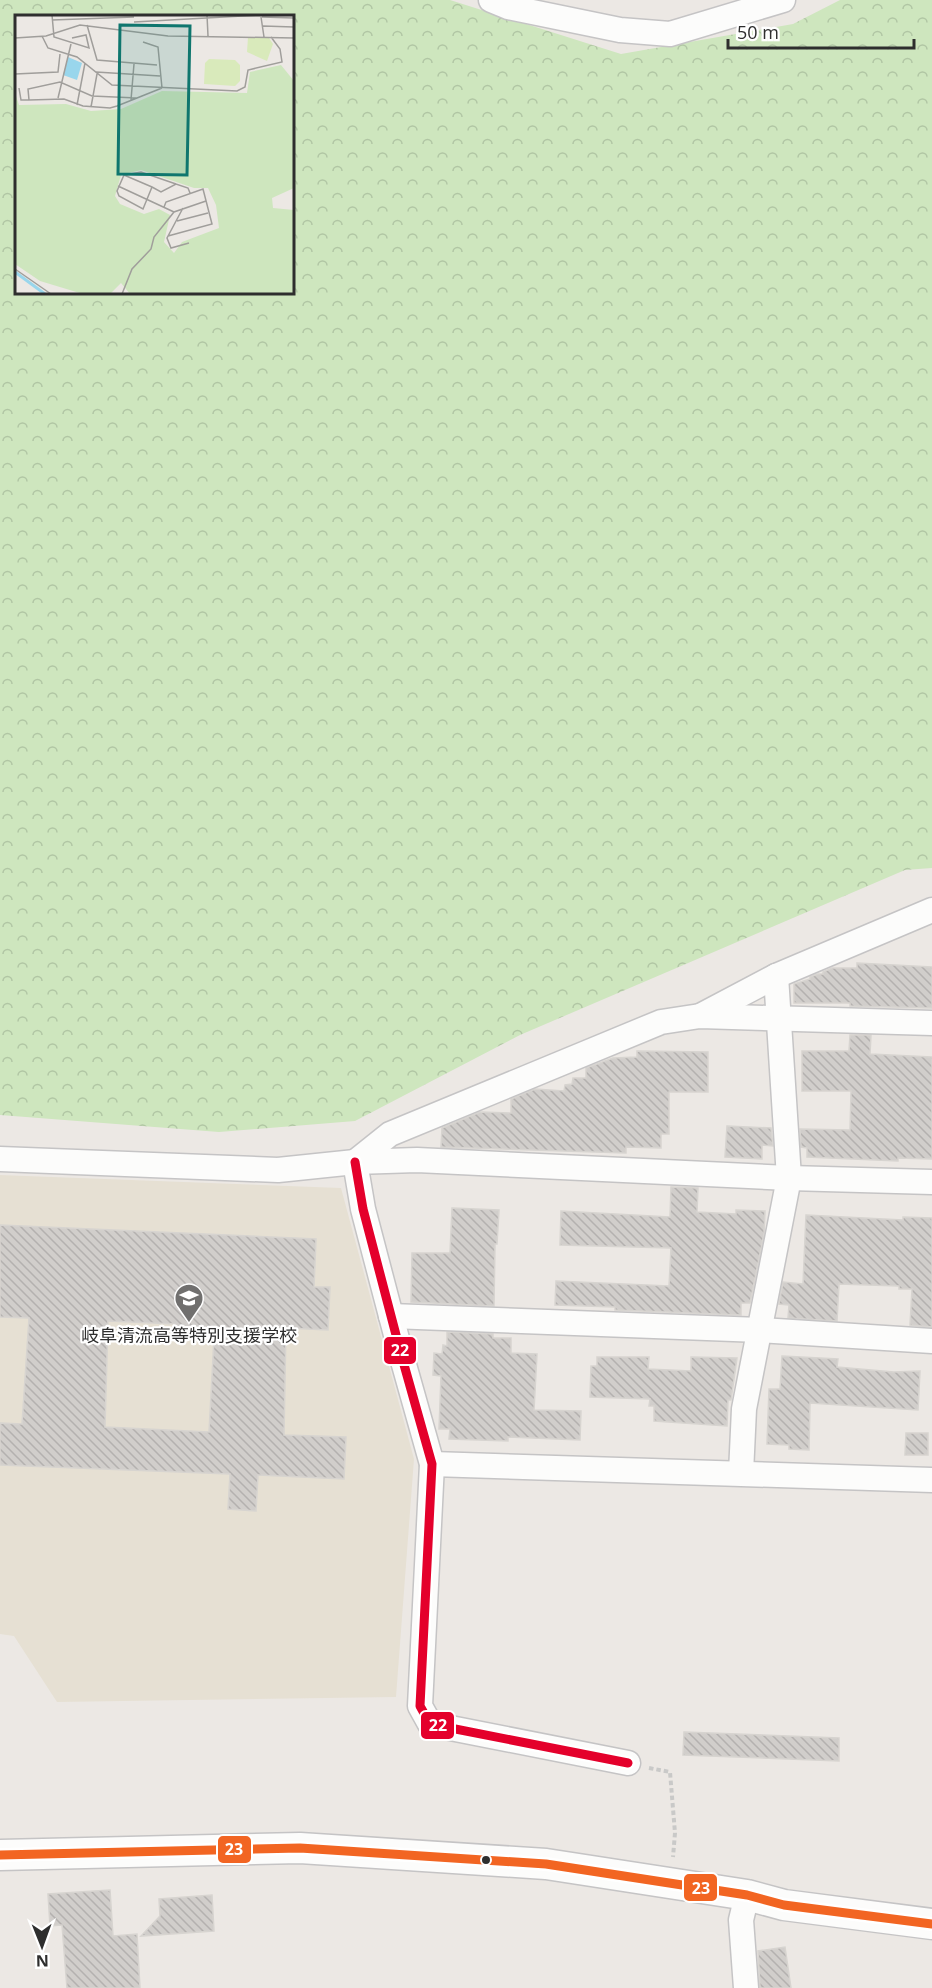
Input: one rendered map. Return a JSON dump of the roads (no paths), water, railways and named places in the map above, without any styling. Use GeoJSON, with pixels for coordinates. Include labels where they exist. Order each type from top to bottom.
{"type":"FeatureCollection","features":[{"type":"Feature","properties":{"kind":"street"},"geometry":{"type":"LineString","coordinates":[[491,0],[508,8],[620,30],[670,34],[783,0]]}},
{"type":"Feature","properties":{"kind":"street"},"geometry":{"type":"LineString","coordinates":[[700,1016],[776,976],[932,910]]}},
{"type":"Feature","properties":{"kind":"street"},"geometry":{"type":"LineString","coordinates":[[741,1473],[744,1409],[789,1178],[776,976]]}},
{"type":"Feature","properties":{"kind":"street"},"geometry":{"type":"LineString","coordinates":[[356,1162],[390,1134],[661,1022],[700,1016],[932,1023]]}},
{"type":"Feature","properties":{"kind":"street"},"geometry":{"type":"LineString","coordinates":[[0,1159],[278,1170],[356,1162],[417,1160],[789,1178],[932,1182]]}},
{"type":"Feature","properties":{"kind":"street"},"geometry":{"type":"LineString","coordinates":[[356,1162],[363,1209],[432,1464],[420,1706],[430,1724],[628,1763]]}},
{"type":"Feature","properties":{"kind":"street"},"geometry":{"type":"LineString","coordinates":[[391,1316],[760,1330],[932,1341]]}},
{"type":"Feature","properties":{"kind":"street"},"geometry":{"type":"LineString","coordinates":[[432,1464],[932,1480]]}},
{"type":"Feature","properties":{"kind":"street"},"geometry":{"type":"LineString","coordinates":[[0,1855],[300,1848],[546,1864],[747,1895],[784,1905],[932,1924]]}},
{"type":"Feature","properties":{"kind":"street"},"geometry":{"type":"LineString","coordinates":[[746,1988],[741,1920],[747,1895]]}},
{"type":"Feature","properties":{"kind":"place","name":"岐阜清流高等特別支援学校"},"geometry":{"type":"Point","coordinates":[189,1324]}}]}
